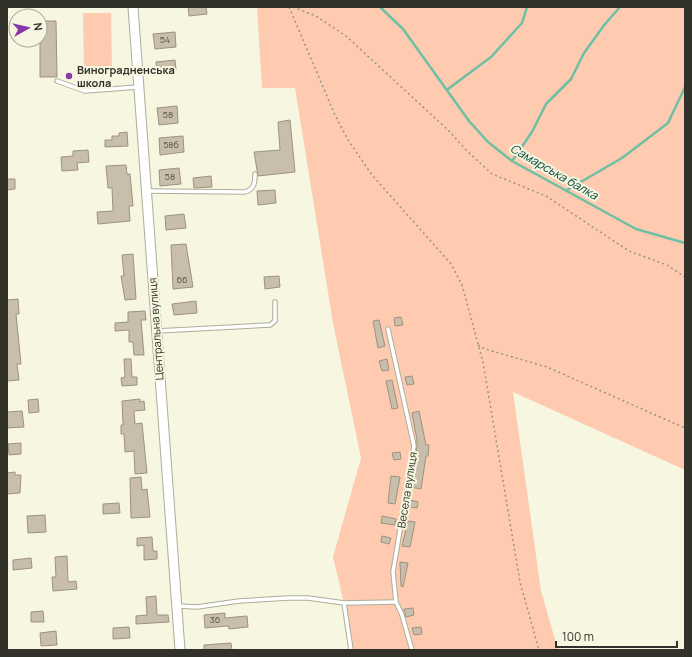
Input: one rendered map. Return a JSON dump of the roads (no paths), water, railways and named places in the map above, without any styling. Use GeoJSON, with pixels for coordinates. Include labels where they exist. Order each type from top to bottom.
{"type":"FeatureCollection","features":[{"type":"Feature","properties":{"kind":"street","name":"Центральна вулиця"},"geometry":{"type":"LineString","coordinates":[[133,7],[180,650]]}},
{"type":"Feature","properties":{"kind":"lane"},"geometry":{"type":"LineString","coordinates":[[57,81],[85,91],[138,87]]}},
{"type":"Feature","properties":{"kind":"lane"},"geometry":{"type":"LineString","coordinates":[[146,191],[245,192],[250,191],[255,183],[255,174]]}},
{"type":"Feature","properties":{"kind":"lane"},"geometry":{"type":"LineString","coordinates":[[156,331],[270,325],[275,321],[275,302]]}},
{"type":"Feature","properties":{"kind":"lane","name":"Весела вулиця"},"geometry":{"type":"LineString","coordinates":[[388,329],[414,446],[393,572],[396,602],[402,615],[412,650]]}},
{"type":"Feature","properties":{"kind":"lane"},"geometry":{"type":"LineString","coordinates":[[176,606],[197,607],[239,601],[289,598],[308,598],[344,603],[396,602]]}},
{"type":"Feature","properties":{"kind":"lane"},"geometry":{"type":"LineString","coordinates":[[344,603],[351,650]]}},
{"type":"Feature","properties":{"kind":"waterway","name":"Самарська балка"},"geometry":{"type":"LineString","coordinates":[[380,7],[403,29],[469,121],[488,142],[512,161],[636,229],[685,243]]}},
{"type":"Feature","properties":{"kind":"waterway"},"geometry":{"type":"LineString","coordinates":[[448,89],[491,57],[522,23],[527,7]]}},
{"type":"Feature","properties":{"kind":"waterway"},"geometry":{"type":"LineString","coordinates":[[512,161],[532,132],[546,104],[571,79],[584,53],[605,24],[620,7]]}},
{"type":"Feature","properties":{"kind":"waterway"},"geometry":{"type":"LineString","coordinates":[[567,190],[622,158],[668,123],[685,87]]}},
{"type":"Feature","properties":{"kind":"place","name":"Виноградненська школа"},"geometry":{"type":"Point","coordinates":[69,76]}}]}
